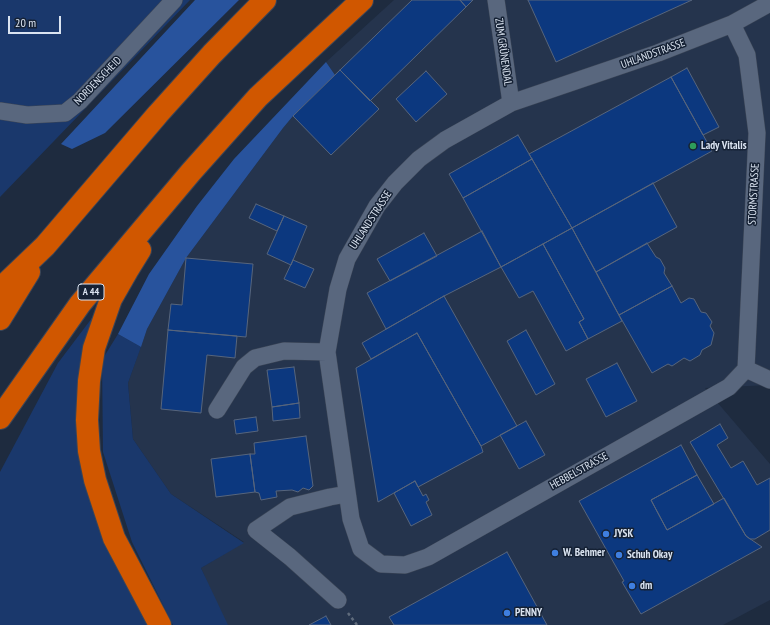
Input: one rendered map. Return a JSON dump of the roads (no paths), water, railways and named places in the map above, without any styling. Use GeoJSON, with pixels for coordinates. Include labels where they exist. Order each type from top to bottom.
{"type":"FeatureCollection","features":[{"type":"Feature","properties":{"kind":"highway"},"geometry":{"type":"LineString","coordinates":[[0,289],[45,246],[158,114],[212,54],[266,0]]}},
{"type":"Feature","properties":{"kind":"highway","name":"A 44"},"geometry":{"type":"LineString","coordinates":[[0,418],[80,304],[191,172],[258,97],[362,0]]}},
{"type":"Feature","properties":{"kind":"highway"},"geometry":{"type":"LineString","coordinates":[[160,625],[114,538],[95,480],[89,450],[87,420],[89,381],[94,348],[111,299],[127,271],[191,172]]}},
{"type":"Feature","properties":{"kind":"highway"},"geometry":{"type":"LineString","coordinates":[[0,318],[45,246]]}},
{"type":"Feature","properties":{"kind":"street","name":"NORDENSCHEID"},"geometry":{"type":"LineString","coordinates":[[0,111],[27,115],[65,113],[80,101],[174,0]]}},
{"type":"Feature","properties":{"kind":"street","name":"ZUM GRÜNENDAL"},"geometry":{"type":"LineString","coordinates":[[496,0],[511,103]]}},
{"type":"Feature","properties":{"kind":"street","name":"UHLANDSTRASSE"},"geometry":{"type":"LineString","coordinates":[[381,564],[361,548],[351,519],[327,352],[338,289],[347,259],[377,206],[395,183],[419,159],[445,140],[511,103],[658,53],[732,24],[770,3]]}},
{"type":"Feature","properties":{"kind":"street","name":"STORMSTRASSE"},"geometry":{"type":"LineString","coordinates":[[732,24],[747,55],[757,133],[746,369]]}},
{"type":"Feature","properties":{"kind":"street"},"geometry":{"type":"LineString","coordinates":[[217,410],[244,367],[255,358],[284,351],[327,352]]}},
{"type":"Feature","properties":{"kind":"street"},"geometry":{"type":"LineString","coordinates":[[746,369],[770,380]]}},
{"type":"Feature","properties":{"kind":"street","name":"HEBBELSTRASSE"},"geometry":{"type":"LineString","coordinates":[[381,564],[405,566],[428,557],[729,387],[746,369]]}},
{"type":"Feature","properties":{"kind":"street"},"geometry":{"type":"LineString","coordinates":[[338,600],[290,557],[256,530],[290,507],[347,494]]}},
{"type":"Feature","properties":{"kind":"place","name":"Lady Vitalis"},"geometry":{"type":"Point","coordinates":[693,146]}},
{"type":"Feature","properties":{"kind":"place","name":"JYSK"},"geometry":{"type":"Point","coordinates":[606,534]}},
{"type":"Feature","properties":{"kind":"place","name":"W. Behmer"},"geometry":{"type":"Point","coordinates":[555,553]}},
{"type":"Feature","properties":{"kind":"place","name":"Schuh Okay"},"geometry":{"type":"Point","coordinates":[619,555]}},
{"type":"Feature","properties":{"kind":"place","name":"dm"},"geometry":{"type":"Point","coordinates":[632,586]}},
{"type":"Feature","properties":{"kind":"place","name":"PENNY"},"geometry":{"type":"Point","coordinates":[507,613]}}]}
